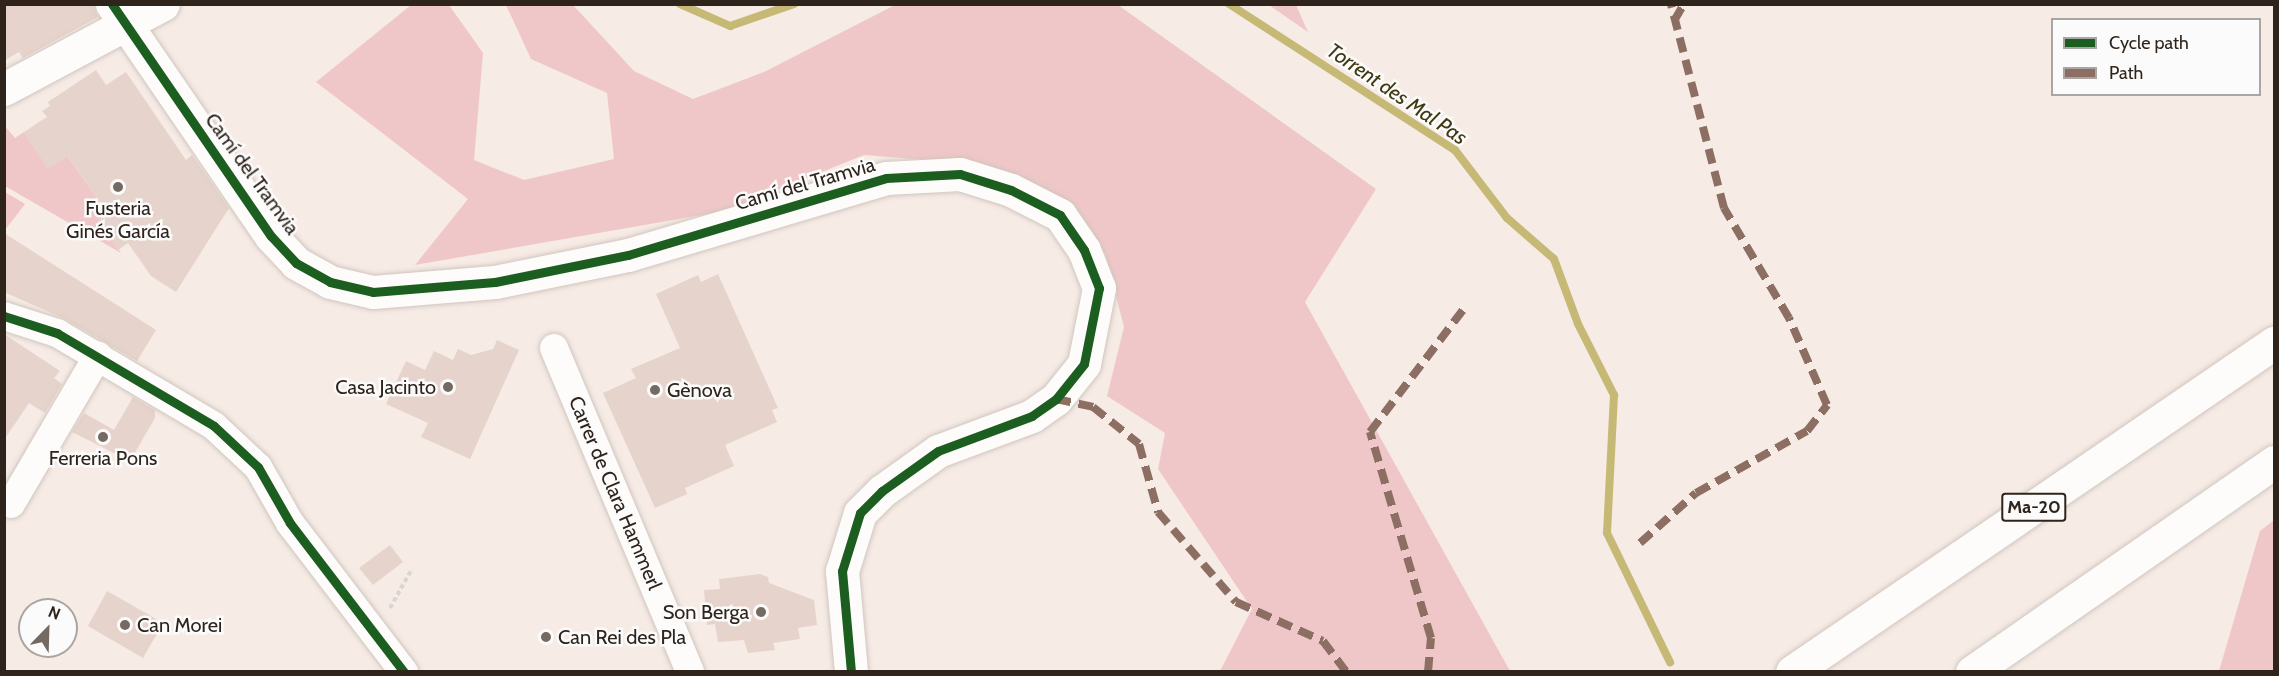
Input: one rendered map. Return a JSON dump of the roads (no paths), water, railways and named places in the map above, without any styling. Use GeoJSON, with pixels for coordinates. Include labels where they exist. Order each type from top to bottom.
{"type":"FeatureCollection","features":[{"type":"Feature","properties":{"kind":"main road"},"geometry":{"type":"LineString","coordinates":[[4,89],[119,15],[163,4]]}},
{"type":"Feature","properties":{"kind":"main road","name":"Camí del Tramvia"},"geometry":{"type":"LineString","coordinates":[[119,15],[277,243],[296,263],[330,282],[373,292],[495,282],[628,255],[886,178],[960,174],[1011,190],[1060,215],[1084,250],[1099,288],[1084,364],[1056,399],[1032,416],[938,452],[882,491],[860,513],[842,571],[851,672]]}},
{"type":"Feature","properties":{"kind":"main road","name":"Ma-20"},"geometry":{"type":"LineString","coordinates":[[1792,672],[2274,342]]}},
{"type":"Feature","properties":{"kind":"main road"},"geometry":{"type":"LineString","coordinates":[[1972,672],[2274,462]]}},
{"type":"Feature","properties":{"kind":"street"},"geometry":{"type":"LineString","coordinates":[[4,316],[57,333],[213,426],[258,467],[290,523],[369,631],[404,672]]}},
{"type":"Feature","properties":{"kind":"street","name":"Carrer de Clara Hammerl"},"geometry":{"type":"LineString","coordinates":[[554,348],[690,672]]}},
{"type":"Feature","properties":{"kind":"street"},"geometry":{"type":"LineString","coordinates":[[11,504],[98,356]]}},
{"type":"Feature","properties":{"kind":"waterway","name":"Torrent des Mal Pas"},"geometry":{"type":"LineString","coordinates":[[680,4],[730,26],[794,4]]}},
{"type":"Feature","properties":{"kind":"waterway","name":"Torrent des Mal Pas"},"geometry":{"type":"LineString","coordinates":[[1229,4],[1455,150],[1507,218],[1554,259],[1578,324],[1614,395],[1607,533],[1670,662]]}},
{"type":"Feature","properties":{"kind":"place","name":"Fusteria Ginés García"},"geometry":{"type":"Point","coordinates":[118,187]}},
{"type":"Feature","properties":{"kind":"place","name":"Casa Jacinto"},"geometry":{"type":"Point","coordinates":[448,387]}},
{"type":"Feature","properties":{"kind":"place","name":"Gènova"},"geometry":{"type":"Point","coordinates":[655,390]}},
{"type":"Feature","properties":{"kind":"place","name":"Ferreria Pons"},"geometry":{"type":"Point","coordinates":[103,437]}},
{"type":"Feature","properties":{"kind":"place","name":"Son Berga"},"geometry":{"type":"Point","coordinates":[761,612]}},
{"type":"Feature","properties":{"kind":"place","name":"Can Morei"},"geometry":{"type":"Point","coordinates":[125,625]}},
{"type":"Feature","properties":{"kind":"place","name":"Can Rei des Pla"},"geometry":{"type":"Point","coordinates":[546,637]}}]}
